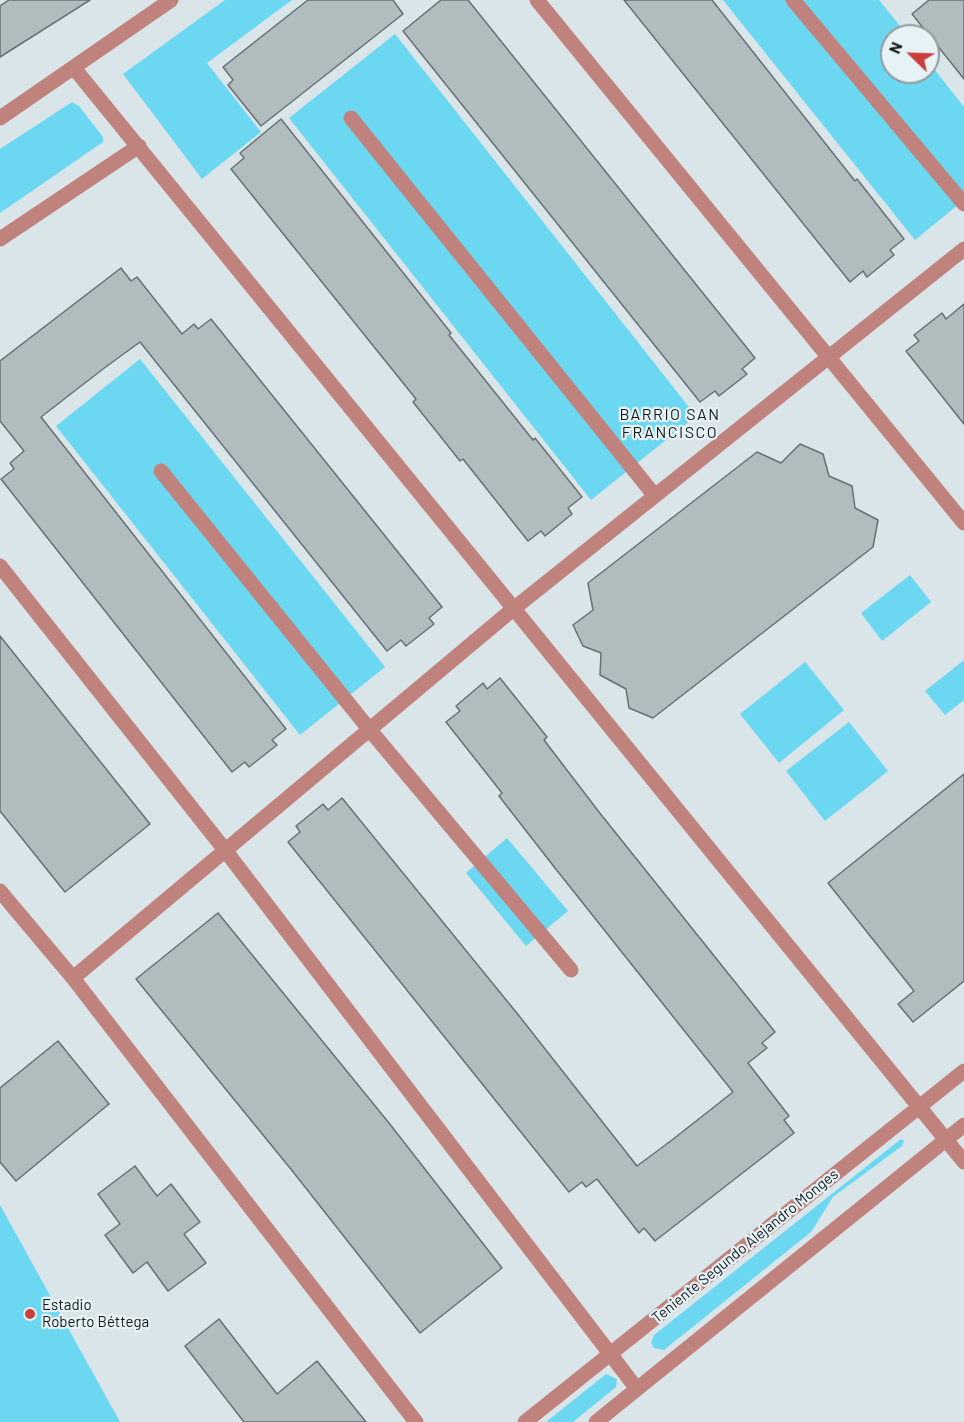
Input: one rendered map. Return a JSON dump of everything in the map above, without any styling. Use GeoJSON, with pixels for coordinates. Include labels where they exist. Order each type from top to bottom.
{"type":"FeatureCollection","features":[{"type":"Feature","properties":{"kind":"street"},"geometry":{"type":"LineString","coordinates":[[0,118],[171,0]]}},
{"type":"Feature","properties":{"kind":"street"},"geometry":{"type":"LineString","coordinates":[[537,0],[964,523]]}},
{"type":"Feature","properties":{"kind":"street"},"geometry":{"type":"LineString","coordinates":[[793,0],[964,204]]}},
{"type":"Feature","properties":{"kind":"street"},"geometry":{"type":"LineString","coordinates":[[74,68],[512,610],[964,1162]]}},
{"type":"Feature","properties":{"kind":"street"},"geometry":{"type":"LineString","coordinates":[[351,118],[655,496]]}},
{"type":"Feature","properties":{"kind":"street"},"geometry":{"type":"LineString","coordinates":[[0,239],[139,146]]}},
{"type":"Feature","properties":{"kind":"street"},"geometry":{"type":"LineString","coordinates":[[73,978],[512,610],[964,249]]}},
{"type":"Feature","properties":{"kind":"street"},"geometry":{"type":"LineString","coordinates":[[161,471],[369,729],[571,970]]}},
{"type":"Feature","properties":{"kind":"street"},"geometry":{"type":"LineString","coordinates":[[0,566],[225,850],[638,1389]]}},
{"type":"Feature","properties":{"kind":"street"},"geometry":{"type":"LineString","coordinates":[[0,891],[73,978],[416,1422]]}},
{"type":"Feature","properties":{"kind":"street","name":"Teniente Segundo Alejandro Monges"},"geometry":{"type":"LineString","coordinates":[[525,1422],[964,1071]]}},
{"type":"Feature","properties":{"kind":"street"},"geometry":{"type":"LineString","coordinates":[[596,1422],[964,1125]]}},
{"type":"Feature","properties":{"kind":"shaded area"},"geometry":{"type":"Polygon","coordinates":[[[225,0],[292,0],[207,63],[261,132],[202,179],[123,74],[225,0]]]}},
{"type":"Feature","properties":{"kind":"shaded area"},"geometry":{"type":"Polygon","coordinates":[[[723,0],[879,0],[898,24],[880,24],[880,84],[940,84],[940,76],[964,107],[964,200],[915,240],[723,0]]]}},
{"type":"Feature","properties":{"kind":"shaded area"},"geometry":{"type":"Polygon","coordinates":[[[395,34],[696,416],[591,500],[289,118],[395,34]]]}},
{"type":"Feature","properties":{"kind":"shaded area"},"geometry":{"type":"Polygon","coordinates":[[[72,102],[79,106],[103,137],[103,142],[0,213],[0,149],[72,102]]]}},
{"type":"Feature","properties":{"kind":"shaded area"},"geometry":{"type":"Polygon","coordinates":[[[140,359],[385,667],[300,735],[56,426],[140,359]]]}},
{"type":"Feature","properties":{"kind":"shaded area"},"geometry":{"type":"Polygon","coordinates":[[[910,575],[931,602],[882,641],[861,613],[910,575]]]}},
{"type":"Feature","properties":{"kind":"shaded area"},"geometry":{"type":"Polygon","coordinates":[[[964,660],[964,700],[945,715],[925,691],[964,660]]]}},
{"type":"Feature","properties":{"kind":"shaded area"},"geometry":{"type":"Polygon","coordinates":[[[805,662],[844,710],[779,763],[740,714],[805,662]]]}},
{"type":"Feature","properties":{"kind":"shaded area"},"geometry":{"type":"Polygon","coordinates":[[[849,722],[888,771],[825,821],[786,771],[849,722]]]}},
{"type":"Feature","properties":{"kind":"shaded area"},"geometry":{"type":"Polygon","coordinates":[[[507,838],[568,911],[526,946],[466,873],[507,838]]]}},
{"type":"Feature","properties":{"kind":"shaded area"},"geometry":{"type":"Polygon","coordinates":[[[901,1139],[904,1141],[902,1146],[833,1197],[811,1232],[664,1350],[654,1348],[651,1343],[654,1335],[901,1139]]]}},
{"type":"Feature","properties":{"kind":"shaded area","name":"Estadio Roberto Béttega"},"geometry":{"type":"Polygon","coordinates":[[[0,1205],[120,1422],[0,1422],[0,1205]]]}},
{"type":"Feature","properties":{"kind":"shaded area"},"geometry":{"type":"Polygon","coordinates":[[[606,1374],[617,1379],[616,1387],[573,1422],[546,1422],[606,1374]]]}},
{"type":"Feature","properties":{"kind":"building"},"geometry":{"type":"Polygon","coordinates":[[[9,0],[90,0],[0,57],[0,6],[9,0]]]}},
{"type":"Feature","properties":{"kind":"building"},"geometry":{"type":"Polygon","coordinates":[[[308,0],[393,0],[403,14],[261,126],[228,85],[233,80],[223,67],[308,0]]]}},
{"type":"Feature","properties":{"kind":"building"},"geometry":{"type":"Polygon","coordinates":[[[441,0],[468,0],[755,358],[742,369],[747,374],[719,396],[715,391],[700,402],[403,31],[441,0]]]}},
{"type":"Feature","properties":{"kind":"building"},"geometry":{"type":"Polygon","coordinates":[[[624,0],[712,0],[855,181],[857,179],[904,239],[890,250],[894,255],[867,277],[863,271],[850,282],[624,0]]]}},
{"type":"Feature","properties":{"kind":"building"},"geometry":{"type":"Polygon","coordinates":[[[929,0],[964,0],[964,79],[940,49],[940,24],[920,24],[912,14],[929,0]]]}},
{"type":"Feature","properties":{"kind":"building"},"geometry":{"type":"Polygon","coordinates":[[[281,119],[451,333],[449,335],[582,497],[568,508],[572,514],[545,536],[541,531],[528,541],[463,459],[460,461],[413,402],[416,399],[231,169],[244,158],[240,153],[281,119]]]}},
{"type":"Feature","properties":{"kind":"building"},"geometry":{"type":"Polygon","coordinates":[[[121,268],[131,281],[137,277],[182,334],[194,324],[198,329],[211,319],[442,607],[429,618],[434,624],[406,646],[401,640],[387,651],[140,342],[41,417],[286,729],[272,740],[277,745],[249,767],[245,762],[232,772],[1,479],[14,469],[10,463],[24,451],[0,421],[0,361],[121,268]]]}},
{"type":"Feature","properties":{"kind":"building"},"geometry":{"type":"Polygon","coordinates":[[[964,304],[964,424],[906,351],[919,341],[914,335],[942,313],[946,319],[964,304]]]}},
{"type":"Feature","properties":{"kind":"building"},"geometry":{"type":"Polygon","coordinates":[[[800,444],[823,454],[829,476],[852,486],[855,508],[878,520],[873,547],[653,718],[629,708],[626,689],[600,675],[601,653],[583,646],[573,625],[593,610],[588,583],[757,452],[781,463],[800,444]]]}},
{"type":"Feature","properties":{"kind":"building"},"geometry":{"type":"Polygon","coordinates":[[[0,636],[150,824],[65,892],[0,811],[0,636]]]}},
{"type":"Feature","properties":{"kind":"building"},"geometry":{"type":"Polygon","coordinates":[[[500,678],[547,737],[544,740],[599,812],[775,1032],[762,1043],[767,1048],[748,1063],[789,1116],[784,1120],[794,1133],[655,1241],[644,1228],[639,1233],[597,1179],[586,1187],[582,1182],[569,1192],[288,842],[300,832],[296,826],[323,804],[328,810],[342,798],[520,1017],[637,1166],[672,1140],[733,1092],[499,796],[502,793],[446,722],[460,711],[456,706],[483,683],[487,689],[500,678]]]}},
{"type":"Feature","properties":{"kind":"building"},"geometry":{"type":"Polygon","coordinates":[[[964,774],[964,981],[913,1022],[898,1004],[914,991],[828,883],[964,774]]]}},
{"type":"Feature","properties":{"kind":"building"},"geometry":{"type":"Polygon","coordinates":[[[218,913],[389,1123],[502,1268],[420,1333],[294,1173],[136,979],[218,913]]]}},
{"type":"Feature","properties":{"kind":"building"},"geometry":{"type":"Polygon","coordinates":[[[58,1041],[109,1104],[16,1181],[0,1162],[0,1088],[58,1041]]]}},
{"type":"Feature","properties":{"kind":"building"},"geometry":{"type":"Polygon","coordinates":[[[135,1166],[157,1196],[171,1184],[200,1222],[184,1234],[206,1263],[168,1291],[147,1262],[133,1273],[105,1235],[120,1224],[98,1194],[135,1166]]]}},
{"type":"Feature","properties":{"kind":"building"},"geometry":{"type":"Polygon","coordinates":[[[219,1319],[277,1394],[317,1361],[366,1422],[244,1422],[185,1346],[219,1319]]]}},
{"type":"Feature","properties":{"kind":"place","name":"Estadio Roberto Béttega"},"geometry":{"type":"Point","coordinates":[30,1314]}},
{"type":"Feature","properties":{"kind":"district","name":"BARRIO SAN FRANCISCO"},"geometry":{"type":"Point","coordinates":[670,424]}}]}
